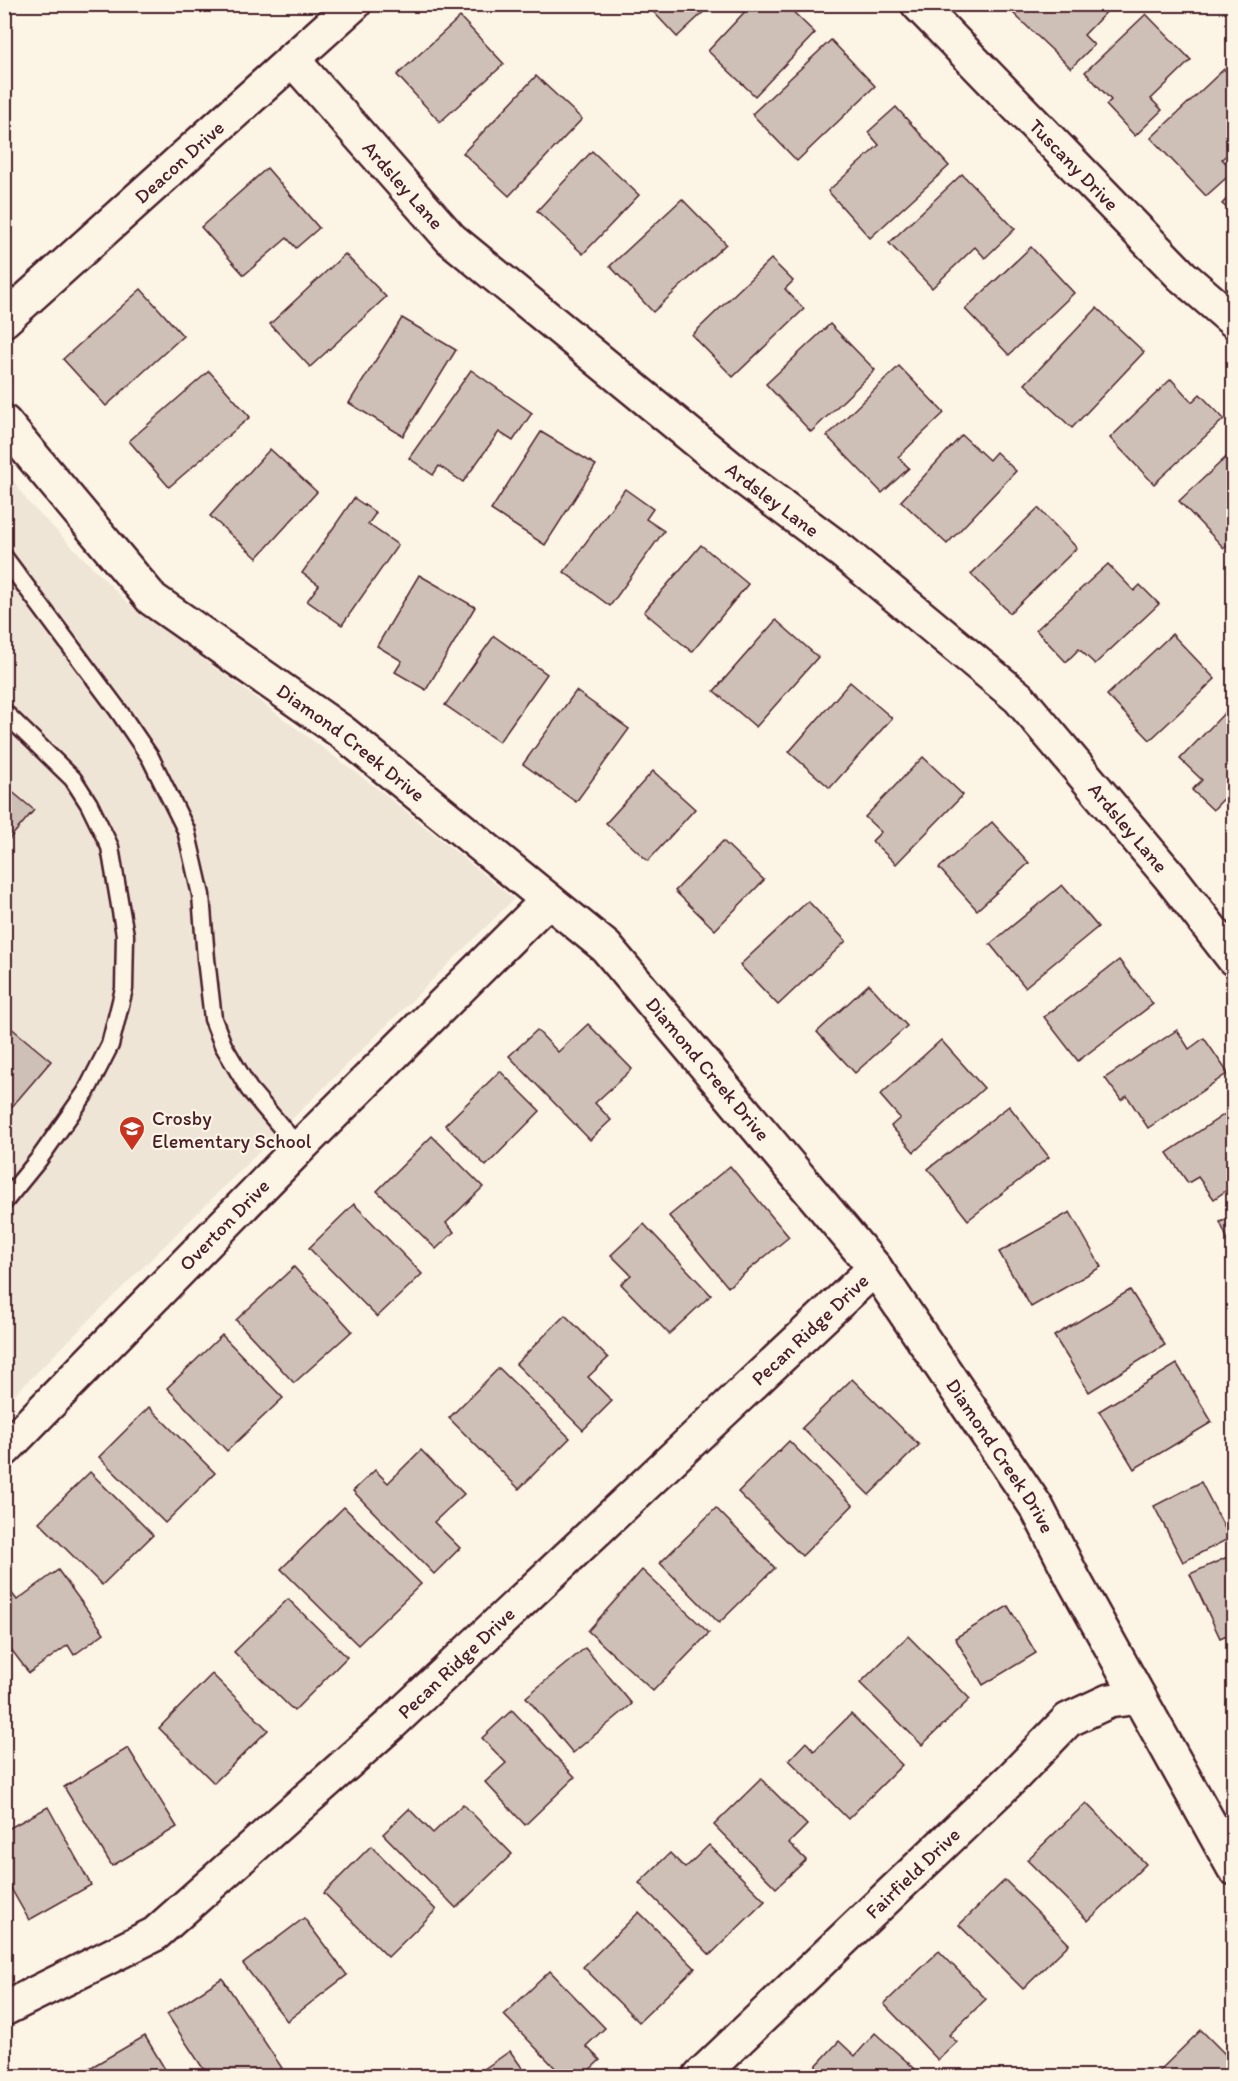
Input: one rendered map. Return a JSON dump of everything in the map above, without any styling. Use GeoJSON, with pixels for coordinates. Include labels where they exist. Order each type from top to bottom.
{"type":"FeatureCollection","features":[{"type":"Feature","properties":{"kind":"street","name":"Deacon Drive"},"geometry":{"type":"LineString","coordinates":[[4,320],[354,4]]}},
{"type":"Feature","properties":{"kind":"street","name":"Tuscany Drive"},"geometry":{"type":"LineString","coordinates":[[918,4],[1182,276],[1233,321]]}},
{"type":"Feature","properties":{"kind":"street","name":"Ardsley Lane"},"geometry":{"type":"LineString","coordinates":[[292,59],[452,239],[733,470],[843,552],[1019,698],[1171,878],[1233,959]]}},
{"type":"Feature","properties":{"kind":"street","name":"Diamond Creek Drive"},"geometry":{"type":"LineString","coordinates":[[4,422],[152,599],[342,732],[606,947],[875,1268],[1037,1508],[1074,1580],[1233,1868]]}},
{"type":"Feature","properties":{"kind":"street","name":"Overton Drive"},"geometry":{"type":"LineString","coordinates":[[4,1450],[299,1148],[548,900]]}},
{"type":"Feature","properties":{"kind":"street","name":"Pecan Ridge Drive"},"geometry":{"type":"LineString","coordinates":[[4,2009],[155,1934],[391,1724],[875,1268]]}},
{"type":"Feature","properties":{"kind":"street","name":"Fairfield Drive"},"geometry":{"type":"LineString","coordinates":[[700,2076],[1013,1777],[1068,1720],[1109,1701],[1139,1697]]}},
{"type":"Feature","properties":{"kind":"lane"},"geometry":{"type":"LineString","coordinates":[[4,557],[118,710],[150,757],[186,831],[201,895],[213,1019],[223,1045],[249,1089],[299,1148]]}},
{"type":"Feature","properties":{"kind":"lane"},"geometry":{"type":"LineString","coordinates":[[4,712],[73,779],[89,804],[110,848],[125,935],[124,989],[110,1045],[86,1092],[39,1159],[4,1202]]}},
{"type":"Feature","properties":{"kind":"shaded area","name":"Crosby Elementary School"},"geometry":{"type":"Polygon","coordinates":[[[4,467],[28,502],[127,602],[382,792],[514,899],[5,1404],[4,467]]]}},
{"type":"Feature","properties":{"kind":"building"},"geometry":{"type":"Polygon","coordinates":[[[646,4],[712,4],[677,37],[646,4]]]}},
{"type":"Feature","properties":{"kind":"building"},"geometry":{"type":"Polygon","coordinates":[[[752,4],[785,4],[815,33],[755,96],[708,51],[752,4]]]}},
{"type":"Feature","properties":{"kind":"building"},"geometry":{"type":"Polygon","coordinates":[[[1023,4],[1114,4],[1084,35],[1094,45],[1071,68],[1014,14],[1023,4]]]}},
{"type":"Feature","properties":{"kind":"building"},"geometry":{"type":"Polygon","coordinates":[[[1146,14],[1191,60],[1151,99],[1162,110],[1135,136],[1106,105],[1111,100],[1085,72],[1146,14]]]}},
{"type":"Feature","properties":{"kind":"building"},"geometry":{"type":"Polygon","coordinates":[[[460,17],[504,64],[440,122],[397,75],[460,17]]]}},
{"type":"Feature","properties":{"kind":"building"},"geometry":{"type":"Polygon","coordinates":[[[831,40],[875,86],[797,161],[752,114],[831,40]]]}},
{"type":"Feature","properties":{"kind":"building"},"geometry":{"type":"Polygon","coordinates":[[[1224,69],[1234,79],[1234,148],[1222,159],[1234,171],[1206,196],[1151,138],[1224,69]]]}},
{"type":"Feature","properties":{"kind":"building"},"geometry":{"type":"Polygon","coordinates":[[[536,76],[582,119],[509,196],[463,153],[536,76]]]}},
{"type":"Feature","properties":{"kind":"building"},"geometry":{"type":"Polygon","coordinates":[[[896,107],[949,166],[870,238],[828,191],[879,145],[868,132],[896,107]]]}},
{"type":"Feature","properties":{"kind":"building"},"geometry":{"type":"Polygon","coordinates":[[[592,151],[639,195],[583,254],[537,211],[592,151]]]}},
{"type":"Feature","properties":{"kind":"building"},"geometry":{"type":"Polygon","coordinates":[[[267,168],[319,228],[296,248],[287,238],[244,275],[201,227],[267,168]]]}},
{"type":"Feature","properties":{"kind":"building"},"geometry":{"type":"Polygon","coordinates":[[[962,174],[1015,229],[985,258],[975,247],[932,288],[889,243],[962,174]]]}},
{"type":"Feature","properties":{"kind":"building"},"geometry":{"type":"Polygon","coordinates":[[[1234,191],[1234,214],[1222,204],[1234,191]]]}},
{"type":"Feature","properties":{"kind":"building"},"geometry":{"type":"Polygon","coordinates":[[[682,199],[726,244],[653,312],[610,266],[682,199]]]}},
{"type":"Feature","properties":{"kind":"building"},"geometry":{"type":"Polygon","coordinates":[[[1031,247],[1074,293],[1009,355],[965,309],[1031,247]]]}},
{"type":"Feature","properties":{"kind":"building"},"geometry":{"type":"Polygon","coordinates":[[[345,254],[386,297],[310,367],[270,324],[345,254]]]}},
{"type":"Feature","properties":{"kind":"building"},"geometry":{"type":"Polygon","coordinates":[[[771,259],[793,281],[785,289],[804,309],[733,377],[692,335],[771,259]]]}},
{"type":"Feature","properties":{"kind":"building"},"geometry":{"type":"Polygon","coordinates":[[[141,289],[183,336],[106,406],[63,359],[141,289]]]}},
{"type":"Feature","properties":{"kind":"building"},"geometry":{"type":"Polygon","coordinates":[[[1097,308],[1144,352],[1072,428],[1025,384],[1097,308]]]}},
{"type":"Feature","properties":{"kind":"building"},"geometry":{"type":"Polygon","coordinates":[[[402,318],[456,350],[403,436],[349,403],[402,318]]]}},
{"type":"Feature","properties":{"kind":"building"},"geometry":{"type":"Polygon","coordinates":[[[830,324],[875,370],[811,432],[766,384],[830,324]]]}},
{"type":"Feature","properties":{"kind":"building"},"geometry":{"type":"Polygon","coordinates":[[[899,366],[944,413],[898,457],[909,468],[882,493],[827,436],[899,366]]]}},
{"type":"Feature","properties":{"kind":"building"},"geometry":{"type":"Polygon","coordinates":[[[471,370],[532,413],[513,441],[499,432],[463,482],[439,466],[433,475],[409,458],[471,370]]]}},
{"type":"Feature","properties":{"kind":"building"},"geometry":{"type":"Polygon","coordinates":[[[209,371],[250,417],[169,487],[129,441],[209,371]]]}},
{"type":"Feature","properties":{"kind":"building"},"geometry":{"type":"Polygon","coordinates":[[[1171,379],[1192,402],[1200,394],[1224,419],[1154,484],[1110,438],[1171,379]]]}},
{"type":"Feature","properties":{"kind":"building"},"geometry":{"type":"Polygon","coordinates":[[[541,432],[596,465],[545,545],[491,510],[541,432]]]}},
{"type":"Feature","properties":{"kind":"building"},"geometry":{"type":"Polygon","coordinates":[[[962,435],[989,460],[996,452],[1016,471],[947,544],[901,501],[962,435]]]}},
{"type":"Feature","properties":{"kind":"building"},"geometry":{"type":"Polygon","coordinates":[[[270,449],[317,492],[257,558],[210,516],[270,449]]]}},
{"type":"Feature","properties":{"kind":"building"},"geometry":{"type":"Polygon","coordinates":[[[1234,450],[1234,539],[1224,548],[1179,501],[1234,450]]]}},
{"type":"Feature","properties":{"kind":"building"},"geometry":{"type":"Polygon","coordinates":[[[625,489],[653,509],[646,519],[664,531],[610,606],[564,572],[625,489]]]}},
{"type":"Feature","properties":{"kind":"building"},"geometry":{"type":"Polygon","coordinates":[[[354,498],[376,513],[368,524],[398,545],[342,625],[307,601],[319,585],[302,573],[354,498]]]}},
{"type":"Feature","properties":{"kind":"building"},"geometry":{"type":"Polygon","coordinates":[[[1038,508],[1077,548],[1010,613],[971,574],[1038,508]]]}},
{"type":"Feature","properties":{"kind":"building"},"geometry":{"type":"Polygon","coordinates":[[[701,545],[748,584],[692,652],[644,612],[701,545]]]}},
{"type":"Feature","properties":{"kind":"building"},"geometry":{"type":"Polygon","coordinates":[[[1108,564],[1134,591],[1140,585],[1159,604],[1095,664],[1079,649],[1066,662],[1036,630],[1108,564]]]}},
{"type":"Feature","properties":{"kind":"building"},"geometry":{"type":"Polygon","coordinates":[[[419,575],[475,607],[426,690],[395,672],[402,661],[377,646],[419,575]]]}},
{"type":"Feature","properties":{"kind":"building"},"geometry":{"type":"Polygon","coordinates":[[[776,620],[818,657],[756,727],[714,691],[776,620]]]}},
{"type":"Feature","properties":{"kind":"building"},"geometry":{"type":"Polygon","coordinates":[[[1172,634],[1215,679],[1150,740],[1107,695],[1172,634]]]}},
{"type":"Feature","properties":{"kind":"building"},"geometry":{"type":"Polygon","coordinates":[[[494,636],[547,674],[499,742],[445,705],[494,636]]]}},
{"type":"Feature","properties":{"kind":"building"},"geometry":{"type":"Polygon","coordinates":[[[850,682],[892,718],[830,788],[789,752],[850,682]]]}},
{"type":"Feature","properties":{"kind":"building"},"geometry":{"type":"Polygon","coordinates":[[[576,691],[629,729],[576,802],[523,764],[576,691]]]}},
{"type":"Feature","properties":{"kind":"building"},"geometry":{"type":"Polygon","coordinates":[[[1234,703],[1234,788],[1213,810],[1192,790],[1202,780],[1180,759],[1234,703]]]}},
{"type":"Feature","properties":{"kind":"building"},"geometry":{"type":"Polygon","coordinates":[[[923,757],[963,795],[896,864],[872,841],[881,832],[865,817],[923,757]]]}},
{"type":"Feature","properties":{"kind":"building"},"geometry":{"type":"Polygon","coordinates":[[[653,771],[695,809],[648,861],[606,823],[653,771]]]}},
{"type":"Feature","properties":{"kind":"building"},"geometry":{"type":"Polygon","coordinates":[[[4,785],[34,810],[4,845],[4,785]]]}},
{"type":"Feature","properties":{"kind":"building"},"geometry":{"type":"Polygon","coordinates":[[[992,822],[1029,863],[977,910],[939,868],[992,822]]]}},
{"type":"Feature","properties":{"kind":"building"},"geometry":{"type":"Polygon","coordinates":[[[723,841],[764,880],[715,930],[675,891],[723,841]]]}},
{"type":"Feature","properties":{"kind":"building"},"geometry":{"type":"Polygon","coordinates":[[[1062,885],[1098,927],[1025,987],[990,944],[1062,885]]]}},
{"type":"Feature","properties":{"kind":"building"},"geometry":{"type":"Polygon","coordinates":[[[808,901],[846,941],[778,1005],[740,965],[808,901]]]}},
{"type":"Feature","properties":{"kind":"building"},"geometry":{"type":"Polygon","coordinates":[[[1119,960],[1153,1004],[1078,1061],[1044,1017],[1119,960]]]}},
{"type":"Feature","properties":{"kind":"building"},"geometry":{"type":"Polygon","coordinates":[[[869,984],[907,1026],[855,1073],[817,1032],[869,984]]]}},
{"type":"Feature","properties":{"kind":"building"},"geometry":{"type":"Polygon","coordinates":[[[4,1022],[51,1061],[4,1116],[4,1022]]]}},
{"type":"Feature","properties":{"kind":"building"},"geometry":{"type":"Polygon","coordinates":[[[588,1024],[632,1069],[595,1103],[611,1120],[590,1140],[509,1056],[537,1030],[558,1052],[588,1024]]]}},
{"type":"Feature","properties":{"kind":"building"},"geometry":{"type":"Polygon","coordinates":[[[1177,1030],[1189,1049],[1204,1038],[1228,1073],[1148,1128],[1127,1096],[1121,1100],[1105,1078],[1177,1030]]]}},
{"type":"Feature","properties":{"kind":"building"},"geometry":{"type":"Polygon","coordinates":[[[941,1040],[984,1088],[914,1152],[891,1126],[900,1118],[880,1095],[941,1040]]]}},
{"type":"Feature","properties":{"kind":"building"},"geometry":{"type":"Polygon","coordinates":[[[500,1071],[540,1111],[486,1166],[445,1125],[500,1071]]]}},
{"type":"Feature","properties":{"kind":"building"},"geometry":{"type":"Polygon","coordinates":[[[1009,1106],[1049,1157],[968,1220],[928,1169],[1009,1106]]]}},
{"type":"Feature","properties":{"kind":"building"},"geometry":{"type":"Polygon","coordinates":[[[1234,1108],[1234,1185],[1214,1199],[1198,1177],[1188,1183],[1167,1153],[1234,1108]]]}},
{"type":"Feature","properties":{"kind":"building"},"geometry":{"type":"Polygon","coordinates":[[[432,1136],[483,1187],[446,1223],[454,1232],[436,1249],[377,1191],[432,1136]]]}},
{"type":"Feature","properties":{"kind":"building"},"geometry":{"type":"Polygon","coordinates":[[[730,1166],[789,1237],[728,1287],[669,1216],[730,1166]]]}},
{"type":"Feature","properties":{"kind":"building"},"geometry":{"type":"Polygon","coordinates":[[[354,1204],[422,1274],[377,1317],[309,1248],[354,1204]]]}},
{"type":"Feature","properties":{"kind":"building"},"geometry":{"type":"Polygon","coordinates":[[[1070,1212],[1101,1267],[1031,1307],[999,1252],[1070,1212]]]}},
{"type":"Feature","properties":{"kind":"building"},"geometry":{"type":"Polygon","coordinates":[[[1234,1216],[1234,1246],[1231,1247],[1220,1222],[1234,1216]]]}},
{"type":"Feature","properties":{"kind":"building"},"geometry":{"type":"Polygon","coordinates":[[[644,1224],[711,1295],[669,1334],[621,1284],[631,1275],[611,1255],[644,1224]]]}},
{"type":"Feature","properties":{"kind":"building"},"geometry":{"type":"Polygon","coordinates":[[[294,1267],[352,1331],[294,1383],[236,1320],[294,1267]]]}},
{"type":"Feature","properties":{"kind":"building"},"geometry":{"type":"Polygon","coordinates":[[[1130,1290],[1165,1345],[1089,1392],[1054,1336],[1130,1290]]]}},
{"type":"Feature","properties":{"kind":"building"},"geometry":{"type":"Polygon","coordinates":[[[565,1315],[608,1358],[588,1377],[612,1401],[583,1430],[516,1364],[565,1315]]]}},
{"type":"Feature","properties":{"kind":"building"},"geometry":{"type":"Polygon","coordinates":[[[222,1335],[283,1398],[227,1451],[167,1388],[222,1335]]]}},
{"type":"Feature","properties":{"kind":"building"},"geometry":{"type":"Polygon","coordinates":[[[1177,1364],[1212,1422],[1134,1469],[1099,1411],[1177,1364]]]}},
{"type":"Feature","properties":{"kind":"building"},"geometry":{"type":"Polygon","coordinates":[[[499,1368],[570,1438],[519,1489],[449,1418],[499,1368]]]}},
{"type":"Feature","properties":{"kind":"building"},"geometry":{"type":"Polygon","coordinates":[[[852,1379],[919,1445],[869,1495],[802,1428],[852,1379]]]}},
{"type":"Feature","properties":{"kind":"building"},"geometry":{"type":"Polygon","coordinates":[[[149,1407],[215,1473],[165,1523],[99,1457],[149,1407]]]}},
{"type":"Feature","properties":{"kind":"building"},"geometry":{"type":"Polygon","coordinates":[[[789,1441],[853,1505],[802,1556],[738,1492],[789,1441]]]}},
{"type":"Feature","properties":{"kind":"building"},"geometry":{"type":"Polygon","coordinates":[[[421,1450],[464,1494],[434,1522],[460,1548],[434,1574],[353,1491],[375,1470],[388,1483],[421,1450]]]}},
{"type":"Feature","properties":{"kind":"building"},"geometry":{"type":"Polygon","coordinates":[[[90,1472],[153,1535],[102,1585],[39,1522],[90,1472]]]}},
{"type":"Feature","properties":{"kind":"building"},"geometry":{"type":"Polygon","coordinates":[[[1201,1482],[1230,1538],[1183,1562],[1154,1506],[1201,1482]]]}},
{"type":"Feature","properties":{"kind":"building"},"geometry":{"type":"Polygon","coordinates":[[[344,1507],[421,1584],[358,1645],[281,1569],[344,1507]]]}},
{"type":"Feature","properties":{"kind":"building"},"geometry":{"type":"Polygon","coordinates":[[[716,1508],[775,1568],[719,1623],[660,1563],[716,1508]]]}},
{"type":"Feature","properties":{"kind":"building"},"geometry":{"type":"Polygon","coordinates":[[[1234,1554],[1234,1632],[1220,1638],[1190,1574],[1234,1554]]]}},
{"type":"Feature","properties":{"kind":"building"},"geometry":{"type":"Polygon","coordinates":[[[58,1570],[104,1633],[74,1655],[68,1645],[29,1673],[4,1640],[4,1583],[17,1600],[58,1570]]]}},
{"type":"Feature","properties":{"kind":"building"},"geometry":{"type":"Polygon","coordinates":[[[642,1570],[709,1633],[653,1691],[588,1631],[642,1570]]]}},
{"type":"Feature","properties":{"kind":"building"},"geometry":{"type":"Polygon","coordinates":[[[288,1599],[347,1657],[294,1711],[234,1652],[288,1599]]]}},
{"type":"Feature","properties":{"kind":"building"},"geometry":{"type":"Polygon","coordinates":[[[1008,1606],[1036,1653],[983,1685],[955,1638],[1008,1606]]]}},
{"type":"Feature","properties":{"kind":"building"},"geometry":{"type":"Polygon","coordinates":[[[908,1636],[970,1699],[922,1745],[860,1683],[908,1636]]]}},
{"type":"Feature","properties":{"kind":"building"},"geometry":{"type":"Polygon","coordinates":[[[585,1648],[632,1704],[573,1753],[526,1697],[585,1648]]]}},
{"type":"Feature","properties":{"kind":"building"},"geometry":{"type":"Polygon","coordinates":[[[212,1674],[268,1730],[214,1783],[159,1728],[212,1674]]]}},
{"type":"Feature","properties":{"kind":"building"},"geometry":{"type":"Polygon","coordinates":[[[512,1710],[575,1777],[525,1825],[485,1782],[506,1763],[482,1738],[512,1710]]]}},
{"type":"Feature","properties":{"kind":"building"},"geometry":{"type":"Polygon","coordinates":[[[851,1714],[902,1765],[848,1819],[789,1760],[806,1742],[814,1751],[851,1714]]]}},
{"type":"Feature","properties":{"kind":"building"},"geometry":{"type":"Polygon","coordinates":[[[128,1748],[177,1827],[112,1866],[64,1787],[128,1748]]]}},
{"type":"Feature","properties":{"kind":"building"},"geometry":{"type":"Polygon","coordinates":[[[761,1779],[807,1825],[789,1843],[806,1860],[776,1888],[714,1825],[761,1779]]]}},
{"type":"Feature","properties":{"kind":"building"},"geometry":{"type":"Polygon","coordinates":[[[1086,1803],[1146,1864],[1088,1921],[1027,1860],[1086,1803]]]}},
{"type":"Feature","properties":{"kind":"building"},"geometry":{"type":"Polygon","coordinates":[[[463,1804],[512,1854],[456,1908],[383,1834],[409,1809],[433,1833],[463,1804]]]}},
{"type":"Feature","properties":{"kind":"building"},"geometry":{"type":"Polygon","coordinates":[[[48,1807],[91,1885],[29,1920],[4,1876],[4,1831],[48,1807]]]}},
{"type":"Feature","properties":{"kind":"building"},"geometry":{"type":"Polygon","coordinates":[[[709,1845],[765,1901],[710,1955],[639,1883],[670,1853],[685,1868],[709,1845]]]}},
{"type":"Feature","properties":{"kind":"building"},"geometry":{"type":"Polygon","coordinates":[[[371,1846],[436,1910],[388,1957],[324,1893],[371,1846]]]}},
{"type":"Feature","properties":{"kind":"building"},"geometry":{"type":"Polygon","coordinates":[[[1005,1880],[1069,1944],[1023,1989],[959,1925],[1005,1880]]]}},
{"type":"Feature","properties":{"kind":"building"},"geometry":{"type":"Polygon","coordinates":[[[639,1912],[695,1968],[639,2022],[583,1967],[639,1912]]]}},
{"type":"Feature","properties":{"kind":"building"},"geometry":{"type":"Polygon","coordinates":[[[304,1918],[347,1975],[287,2021],[243,1964],[304,1918]]]}},
{"type":"Feature","properties":{"kind":"building"},"geometry":{"type":"Polygon","coordinates":[[[939,1951],[986,1999],[949,2035],[957,2042],[938,2060],[884,2004],[939,1951]]]}},
{"type":"Feature","properties":{"kind":"building"},"geometry":{"type":"Polygon","coordinates":[[[550,1971],[605,2028],[586,2046],[600,2060],[583,2076],[563,2076],[504,2015],[550,1971]]]}},
{"type":"Feature","properties":{"kind":"building"},"geometry":{"type":"Polygon","coordinates":[[[222,1978],[282,2068],[271,2076],[208,2076],[167,2014],[222,1978]]]}},
{"type":"Feature","properties":{"kind":"building"},"geometry":{"type":"Polygon","coordinates":[[[1201,2030],[1234,2063],[1234,2075],[1155,2075],[1201,2030]]]}},
{"type":"Feature","properties":{"kind":"building"},"geometry":{"type":"Polygon","coordinates":[[[875,2033],[923,2076],[822,2076],[814,2068],[839,2041],[855,2056],[875,2033]]]}},
{"type":"Feature","properties":{"kind":"building"},"geometry":{"type":"Polygon","coordinates":[[[145,2036],[169,2076],[83,2076],[81,2073],[145,2036]]]}},
{"type":"Feature","properties":{"kind":"building"},"geometry":{"type":"Polygon","coordinates":[[[510,2051],[528,2076],[474,2076],[510,2051]]]}},
{"type":"Feature","properties":{"kind":"place","name":"Crosby Elementary School"},"geometry":{"type":"Point","coordinates":[132,1152]}}]}
